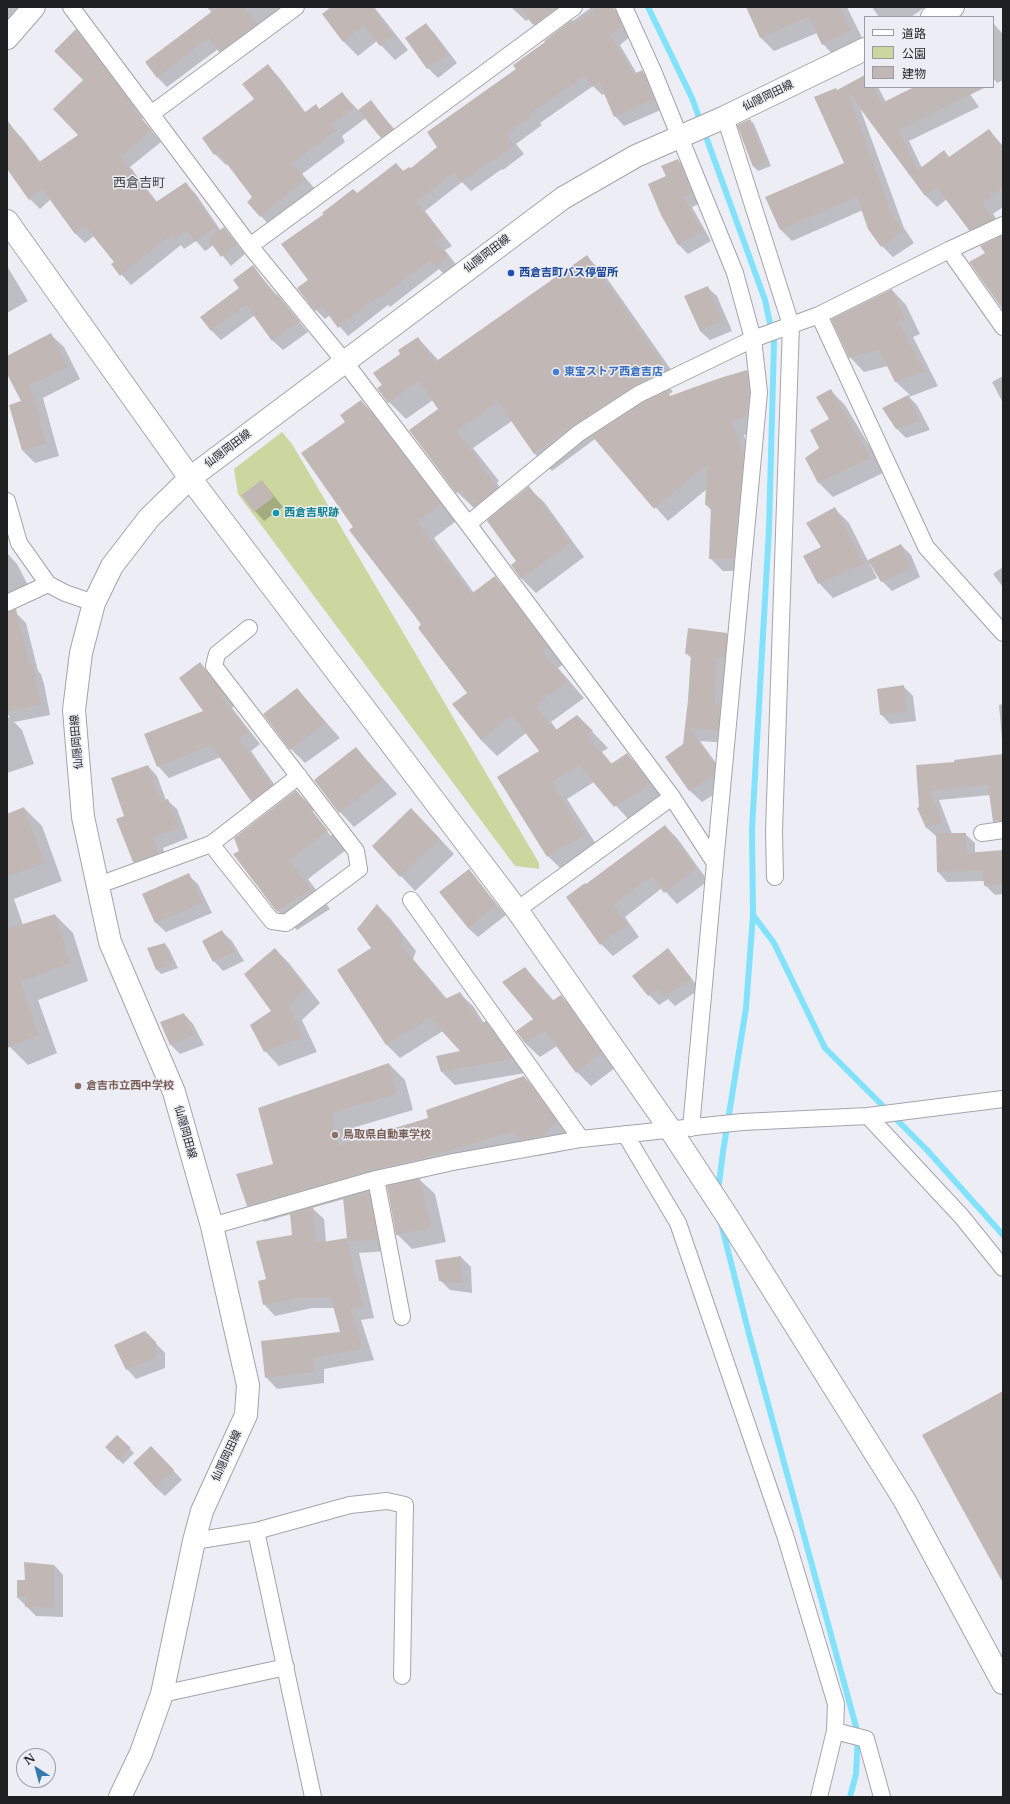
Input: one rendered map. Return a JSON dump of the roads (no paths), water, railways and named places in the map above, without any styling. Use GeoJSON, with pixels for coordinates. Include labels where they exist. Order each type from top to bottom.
{"type":"FeatureCollection","features":[{"type":"Feature","properties":{"kind":"main road"},"geometry":{"type":"LineString","coordinates":[[7,38],[34,7]]}},
{"type":"Feature","properties":{"kind":"main road"},"geometry":{"type":"LineString","coordinates":[[934,16],[953,7]]}},
{"type":"Feature","properties":{"kind":"main road","name":"仙隠岡田線"},"geometry":{"type":"LineString","coordinates":[[120,1797],[141,1753],[162,1694],[194,1541],[202,1511],[246,1416],[248,1385],[212,1226],[174,1092],[110,942],[96,886],[82,817],[74,710],[81,653],[94,603],[112,566],[149,518],[190,478],[562,198],[636,156],[721,118],[864,49]]}},
{"type":"Feature","properties":{"kind":"main road"},"geometry":{"type":"LineString","coordinates":[[7,221],[190,478],[681,1128],[703,1180],[905,1501],[1003,1683]]}},
{"type":"Feature","properties":{"kind":"street"},"geometry":{"type":"LineString","coordinates":[[71,7],[250,246],[344,361],[468,524],[672,797],[715,863]]}},
{"type":"Feature","properties":{"kind":"street"},"geometry":{"type":"LineString","coordinates":[[151,114],[296,7]]}},
{"type":"Feature","properties":{"kind":"street"},"geometry":{"type":"LineString","coordinates":[[250,246],[574,7]]}},
{"type":"Feature","properties":{"kind":"street"},"geometry":{"type":"LineString","coordinates":[[624,7],[684,135],[735,273],[753,339],[759,392],[715,863],[681,1128]]}},
{"type":"Feature","properties":{"kind":"street"},"geometry":{"type":"LineString","coordinates":[[721,118],[790,325],[774,831],[775,877]]}},
{"type":"Feature","properties":{"kind":"street"},"geometry":{"type":"LineString","coordinates":[[468,524],[579,433],[639,394],[753,339],[819,315],[1003,224]]}},
{"type":"Feature","properties":{"kind":"street"},"geometry":{"type":"LineString","coordinates":[[949,250],[1003,327]]}},
{"type":"Feature","properties":{"kind":"street"},"geometry":{"type":"LineString","coordinates":[[819,315],[926,547],[1003,633]]}},
{"type":"Feature","properties":{"kind":"street"},"geometry":{"type":"LineString","coordinates":[[7,501],[19,543],[48,584],[65,593],[94,603]]}},
{"type":"Feature","properties":{"kind":"street"},"geometry":{"type":"LineString","coordinates":[[7,603],[48,584]]}},
{"type":"Feature","properties":{"kind":"street"},"geometry":{"type":"LineString","coordinates":[[211,844],[272,921],[286,923],[359,869],[356,851],[214,666],[218,654],[249,628]]}},
{"type":"Feature","properties":{"kind":"street"},"geometry":{"type":"LineString","coordinates":[[96,886],[211,844],[299,776]]}},
{"type":"Feature","properties":{"kind":"street"},"geometry":{"type":"LineString","coordinates":[[517,910],[672,797]]}},
{"type":"Feature","properties":{"kind":"street"},"geometry":{"type":"LineString","coordinates":[[982,833],[1003,830]]}},
{"type":"Feature","properties":{"kind":"street"},"geometry":{"type":"LineString","coordinates":[[411,900],[581,1139]]}},
{"type":"Feature","properties":{"kind":"street"},"geometry":{"type":"LineString","coordinates":[[212,1226],[376,1179],[453,1162],[581,1139],[742,1122],[874,1115],[1003,1100]]}},
{"type":"Feature","properties":{"kind":"street"},"geometry":{"type":"LineString","coordinates":[[874,1115],[962,1217],[1003,1268]]}},
{"type":"Feature","properties":{"kind":"street"},"geometry":{"type":"LineString","coordinates":[[625,1134],[678,1224],[787,1543],[836,1704],[834,1731],[820,1797]]}},
{"type":"Feature","properties":{"kind":"street"},"geometry":{"type":"LineString","coordinates":[[376,1179],[402,1317]]}},
{"type":"Feature","properties":{"kind":"street"},"geometry":{"type":"LineString","coordinates":[[194,1541],[256,1531],[350,1505],[387,1501],[405,1505],[402,1676]]}},
{"type":"Feature","properties":{"kind":"street"},"geometry":{"type":"LineString","coordinates":[[256,1531],[314,1797]]}},
{"type":"Feature","properties":{"kind":"street"},"geometry":{"type":"LineString","coordinates":[[162,1694],[286,1667]]}},
{"type":"Feature","properties":{"kind":"street"},"geometry":{"type":"LineString","coordinates":[[834,1731],[866,1739],[882,1797]]}},
{"type":"Feature","properties":{"kind":"waterway"},"geometry":{"type":"LineString","coordinates":[[648,7],[692,98],[765,300],[774,342],[769,529],[752,829],[753,915],[746,1008],[718,1191]]}},
{"type":"Feature","properties":{"kind":"waterway"},"geometry":{"type":"LineString","coordinates":[[753,915],[774,943],[825,1048],[927,1150],[1003,1235]]}},
{"type":"Feature","properties":{"kind":"waterway"},"geometry":{"type":"LineString","coordinates":[[721,1223],[749,1334],[858,1734],[856,1774],[850,1797]]}},
{"type":"Feature","properties":{"kind":"place","name":"西倉吉町バス停留所"},"geometry":{"type":"Point","coordinates":[511,273]}},
{"type":"Feature","properties":{"kind":"place","name":"東宝ストア西倉吉店"},"geometry":{"type":"Point","coordinates":[556,372]}},
{"type":"Feature","properties":{"kind":"place","name":"西倉吉駅跡"},"geometry":{"type":"Point","coordinates":[276,513]}},
{"type":"Feature","properties":{"kind":"place","name":"倉吉市立西中学校"},"geometry":{"type":"Point","coordinates":[78,1086]}},
{"type":"Feature","properties":{"kind":"place","name":"鳥取県自動車学校"},"geometry":{"type":"Point","coordinates":[335,1135]}},
{"type":"Feature","properties":{"kind":"district","name":"西倉吉町"},"geometry":{"type":"Point","coordinates":[139,183]}}]}
